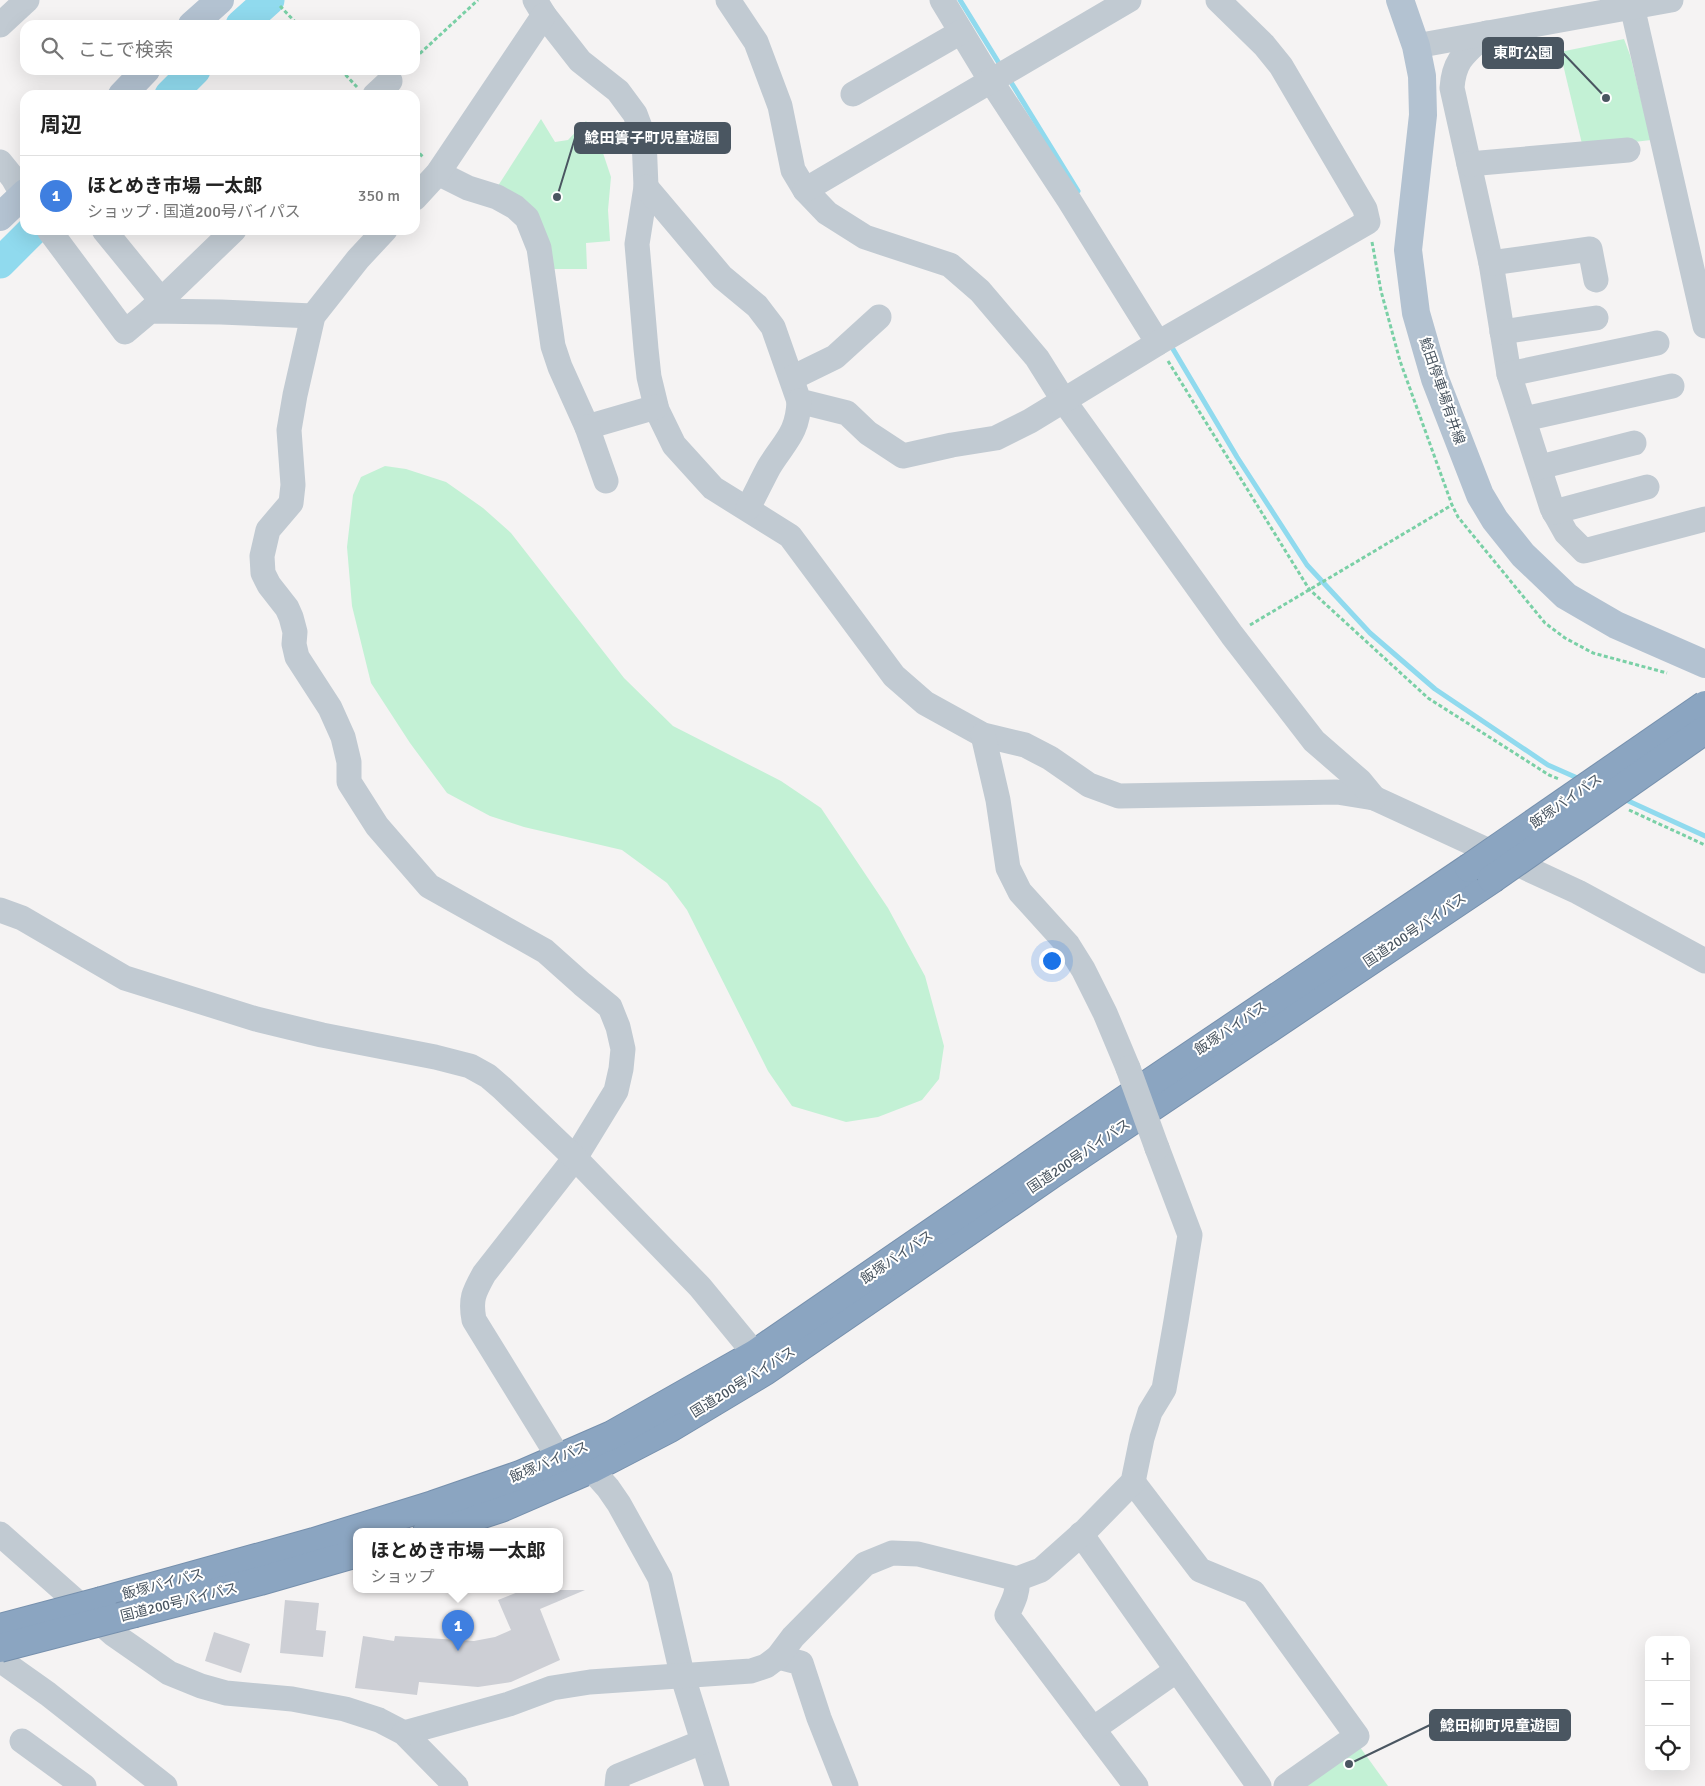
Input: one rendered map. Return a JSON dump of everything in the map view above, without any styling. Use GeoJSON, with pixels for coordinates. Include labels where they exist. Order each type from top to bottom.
{"type":"FeatureCollection","features":[{"type":"Feature","properties":{"kind":"highway","name":"飯塚バイパス"},"geometry":{"type":"LineString","coordinates":[[359,1528],[434,1505],[520,1475],[612,1436],[754,1354],[1120,1103],[1480,874],[1705,705]]}},
{"type":"Feature","properties":{"kind":"highway","name":"国道200号バイパス"},"geometry":{"type":"LineString","coordinates":[[439,1528],[501,1508],[591,1469],[670,1428],[766,1371],[1060,1169],[1480,874],[1705,730]]}},
{"type":"Feature","properties":{"kind":"highway","name":"飯塚バイパス"},"geometry":{"type":"LineString","coordinates":[[0,1628],[353,1530]]}},
{"type":"Feature","properties":{"kind":"highway","name":"国道200号バイパス"},"geometry":{"type":"LineString","coordinates":[[0,1648],[260,1581],[353,1554]]}},
{"type":"Feature","properties":{"kind":"main road"},"geometry":{"type":"LineString","coordinates":[[198,20],[220,0]]}},
{"type":"Feature","properties":{"kind":"main road","name":"鯰田停車場有井線"},"geometry":{"type":"LineString","coordinates":[[1400,0],[1416,46],[1422,76],[1423,115],[1408,250],[1416,314],[1435,379],[1480,495],[1495,520],[1523,555],[1566,596],[1616,625],[1705,664]]}},
{"type":"Feature","properties":{"kind":"main road"},"geometry":{"type":"LineString","coordinates":[[127,90],[141,75]]}},
{"type":"Feature","properties":{"kind":"main road"},"geometry":{"type":"LineString","coordinates":[[0,217],[20,200]]}},
{"type":"Feature","properties":{"kind":"street"},"geometry":{"type":"LineString","coordinates":[[0,25],[27,0]]}},
{"type":"Feature","properties":{"kind":"street"},"geometry":{"type":"LineString","coordinates":[[728,0],[756,42],[780,106],[793,170],[805,190],[826,214],[865,237],[950,264],[980,291],[1031,351],[1064,401],[1232,635],[1314,740],[1360,781],[1374,798]]}},
{"type":"Feature","properties":{"kind":"street"},"geometry":{"type":"LineString","coordinates":[[942,0],[991,81],[1069,200],[1158,343]]}},
{"type":"Feature","properties":{"kind":"street"},"geometry":{"type":"LineString","coordinates":[[805,190],[1129,0]]}},
{"type":"Feature","properties":{"kind":"street"},"geometry":{"type":"LineString","coordinates":[[795,390],[847,413],[868,433],[903,456],[996,438],[1030,422],[1158,343],[1368,222],[1366,209],[1282,66],[1264,45],[1218,0]]}},
{"type":"Feature","properties":{"kind":"street"},"geometry":{"type":"LineString","coordinates":[[1416,46],[1670,0]]}},
{"type":"Feature","properties":{"kind":"street"},"geometry":{"type":"LineString","coordinates":[[420,193],[438,173],[539,4],[580,61],[618,91],[636,114],[644,138],[646,187],[637,244],[649,377],[656,407],[674,445],[713,488],[748,508],[790,536],[894,676],[925,703],[983,735],[1025,745],[1050,758],[1089,785],[1120,796],[1337,792],[1374,798],[1578,892],[1705,961]]}},
{"type":"Feature","properties":{"kind":"street"},"geometry":{"type":"LineString","coordinates":[[1632,6],[1705,326]]}},
{"type":"Feature","properties":{"kind":"street"},"geometry":{"type":"LineString","coordinates":[[853,94],[961,32]]}},
{"type":"Feature","properties":{"kind":"street"},"geometry":{"type":"LineString","coordinates":[[1487,33],[1460,58],[1453,74],[1452,88],[1490,264],[1509,374],[1554,512],[1566,533],[1584,551],[1705,519]]}},
{"type":"Feature","properties":{"kind":"street"},"geometry":{"type":"LineString","coordinates":[[1469,164],[1628,150]]}},
{"type":"Feature","properties":{"kind":"street"},"geometry":{"type":"LineString","coordinates":[[0,162],[20,189]]}},
{"type":"Feature","properties":{"kind":"street"},"geometry":{"type":"LineString","coordinates":[[438,173],[468,188],[503,200],[515,207],[527,218],[539,248],[553,346],[606,482]]}},
{"type":"Feature","properties":{"kind":"street"},"geometry":{"type":"LineString","coordinates":[[646,187],[722,277],[757,306],[773,327],[795,390],[798,416],[788,441],[770,466],[748,508]]}},
{"type":"Feature","properties":{"kind":"street"},"geometry":{"type":"LineString","coordinates":[[53,235],[125,332],[229,235]]}},
{"type":"Feature","properties":{"kind":"street"},"geometry":{"type":"LineString","coordinates":[[107,235],[156,305],[221,312],[313,316]]}},
{"type":"Feature","properties":{"kind":"street"},"geometry":{"type":"LineString","coordinates":[[380,235],[358,259],[313,316],[289,430],[293,486],[291,503],[268,530],[262,556],[263,573],[269,585],[289,612],[295,632],[294,644],[297,656],[330,708],[343,737],[350,762],[349,782],[377,826],[428,886],[545,951],[610,1007],[618,1027],[623,1050],[616,1091],[575,1158],[484,1274],[471,1305],[474,1320],[559,1458],[591,1469],[619,1504],[660,1578],[682,1674],[717,1786]]}},
{"type":"Feature","properties":{"kind":"street"},"geometry":{"type":"LineString","coordinates":[[1490,264],[1590,249],[1596,280]]}},
{"type":"Feature","properties":{"kind":"street"},"geometry":{"type":"LineString","coordinates":[[795,390],[835,358],[879,317]]}},
{"type":"Feature","properties":{"kind":"street"},"geometry":{"type":"LineString","coordinates":[[1502,332],[1596,318]]}},
{"type":"Feature","properties":{"kind":"street"},"geometry":{"type":"LineString","coordinates":[[1509,374],[1657,342]]}},
{"type":"Feature","properties":{"kind":"street"},"geometry":{"type":"LineString","coordinates":[[1524,419],[1672,386]]}},
{"type":"Feature","properties":{"kind":"street"},"geometry":{"type":"LineString","coordinates":[[586,427],[656,407]]}},
{"type":"Feature","properties":{"kind":"street"},"geometry":{"type":"LineString","coordinates":[[1540,467],[1634,443]]}},
{"type":"Feature","properties":{"kind":"street"},"geometry":{"type":"LineString","coordinates":[[1554,512],[1647,487]]}},
{"type":"Feature","properties":{"kind":"street"},"geometry":{"type":"LineString","coordinates":[[404,1733],[509,1704],[552,1688],[590,1682],[637,1678],[666,1678],[682,1674],[751,1671],[766,1666],[778,1656],[793,1637],[865,1564],[892,1553],[918,1554],[1017,1579],[1041,1570],[1082,1534],[1133,1482],[1142,1438],[1150,1412],[1164,1389],[1190,1235],[1128,1068],[1105,1013],[1068,945],[1020,892],[1008,868],[998,800],[983,735]]}},
{"type":"Feature","properties":{"kind":"street"},"geometry":{"type":"LineString","coordinates":[[0,910],[22,918],[125,978],[256,1019],[470,1066],[502,1088],[575,1158],[700,1287],[754,1354]]}},
{"type":"Feature","properties":{"kind":"street"},"geometry":{"type":"LineString","coordinates":[[1133,1482],[1200,1570],[1252,1592],[1358,1736],[1286,1786]]}},
{"type":"Feature","properties":{"kind":"street"},"geometry":{"type":"LineString","coordinates":[[0,1534],[113,1634],[169,1673],[201,1686],[226,1693],[292,1699],[345,1709],[379,1720],[404,1733],[456,1786]]}},
{"type":"Feature","properties":{"kind":"street"},"geometry":{"type":"LineString","coordinates":[[1082,1534],[1178,1670],[1250,1783]]}},
{"type":"Feature","properties":{"kind":"street"},"geometry":{"type":"LineString","coordinates":[[1017,1579],[1016,1594],[1007,1616],[1136,1786]]}},
{"type":"Feature","properties":{"kind":"street"},"geometry":{"type":"LineString","coordinates":[[778,1656],[801,1663],[818,1718],[846,1786]]}},
{"type":"Feature","properties":{"kind":"street"},"geometry":{"type":"LineString","coordinates":[[0,1660],[48,1694],[165,1786]]}},
{"type":"Feature","properties":{"kind":"street"},"geometry":{"type":"LineString","coordinates":[[1093,1729],[1178,1670]]}},
{"type":"Feature","properties":{"kind":"street"},"geometry":{"type":"LineString","coordinates":[[22,1741],[74,1784]]}},
{"type":"Feature","properties":{"kind":"street"},"geometry":{"type":"LineString","coordinates":[[618,1786],[618,1776],[702,1742]]}},
{"type":"Feature","properties":{"kind":"path"},"geometry":{"type":"LineString","coordinates":[[420,53],[478,0]]}},
{"type":"Feature","properties":{"kind":"path"},"geometry":{"type":"LineString","coordinates":[[280,6],[293,20]]}},
{"type":"Feature","properties":{"kind":"path"},"geometry":{"type":"LineString","coordinates":[[350,75],[374,88]]}},
{"type":"Feature","properties":{"kind":"path"},"geometry":{"type":"LineString","coordinates":[[1158,343],[1309,589],[1428,698],[1549,775],[1566,783]]}},
{"type":"Feature","properties":{"kind":"path"},"geometry":{"type":"LineString","coordinates":[[1232,635],[1452,505]]}},
{"type":"Feature","properties":{"kind":"path"},"geometry":{"type":"LineString","coordinates":[[1628,810],[1705,845]]}},
{"type":"Feature","properties":{"kind":"green space"},"geometry":{"type":"Polygon","coordinates":[[[1624,39],[1630,55],[1651,140],[1583,148],[1560,52],[1624,39]]]}},
{"type":"Feature","properties":{"kind":"green space"},"geometry":{"type":"Polygon","coordinates":[[[541,119],[555,142],[568,140],[586,121],[598,138],[611,177],[608,210],[610,241],[586,243],[587,269],[549,269],[494,192],[541,119]]]}},
{"type":"Feature","properties":{"kind":"green space"},"geometry":{"type":"Polygon","coordinates":[[[385,466],[406,469],[446,482],[483,508],[511,533],[624,678],[673,726],[781,781],[821,808],[888,908],[925,976],[944,1046],[939,1079],[922,1100],[878,1117],[846,1122],[792,1106],[768,1071],[687,910],[667,883],[622,850],[524,827],[490,816],[447,793],[410,743],[371,683],[352,606],[347,547],[353,495],[361,477],[385,466]]]}},
{"type":"Feature","properties":{"kind":"green space"},"geometry":{"type":"Polygon","coordinates":[[[1357,1743],[1388,1786],[1294,1786],[1357,1743]]]}},
{"type":"Feature","properties":{"kind":"building"},"geometry":{"type":"Polygon","coordinates":[[[563,1590],[585,1590],[540,1609],[560,1660],[511,1682],[478,1687],[419,1682],[417,1695],[355,1688],[363,1636],[394,1641],[395,1636],[474,1641],[495,1637],[511,1630],[498,1600],[516,1593],[563,1593],[563,1590]]]}},
{"type":"Feature","properties":{"kind":"building"},"geometry":{"type":"Polygon","coordinates":[[[285,1600],[319,1603],[316,1630],[326,1631],[323,1657],[280,1653],[285,1600]]]}},
{"type":"Feature","properties":{"kind":"building"},"geometry":{"type":"Polygon","coordinates":[[[214,1632],[250,1644],[241,1673],[205,1661],[214,1632]]]}},
{"type":"Feature","properties":{"kind":"waterway"},"geometry":{"type":"LineString","coordinates":[[247,20],[269,0]]}},
{"type":"Feature","properties":{"kind":"waterway"},"geometry":{"type":"LineString","coordinates":[[960,0],[1002,68]]}},
{"type":"Feature","properties":{"kind":"waterway"},"geometry":{"type":"LineString","coordinates":[[175,90],[190,75]]}},
{"type":"Feature","properties":{"kind":"waterway"},"geometry":{"type":"LineString","coordinates":[[1009,79],[1078,191]]}},
{"type":"Feature","properties":{"kind":"waterway"},"geometry":{"type":"LineString","coordinates":[[0,263],[28,235]]}},
{"type":"Feature","properties":{"kind":"waterway"},"geometry":{"type":"LineString","coordinates":[[1170,344],[1237,457],[1307,565],[1370,633],[1435,689],[1548,765],[1582,780]]}},
{"type":"Feature","properties":{"kind":"waterway"},"geometry":{"type":"LineString","coordinates":[[1624,799],[1705,836]]}},
{"type":"Feature","properties":{"kind":"place","name":"東町公園"},"geometry":{"type":"Point","coordinates":[1606,98]}},
{"type":"Feature","properties":{"kind":"place","name":"鯰田簀子町児童遊園"},"geometry":{"type":"Point","coordinates":[557,197]}},
{"type":"Feature","properties":{"kind":"place","name":"ほとめき市場 一太郎"},"geometry":{"type":"Point","coordinates":[458,1651]}},
{"type":"Feature","properties":{"kind":"place","name":"鯰田柳町児童遊園"},"geometry":{"type":"Point","coordinates":[1349,1764]}}]}
